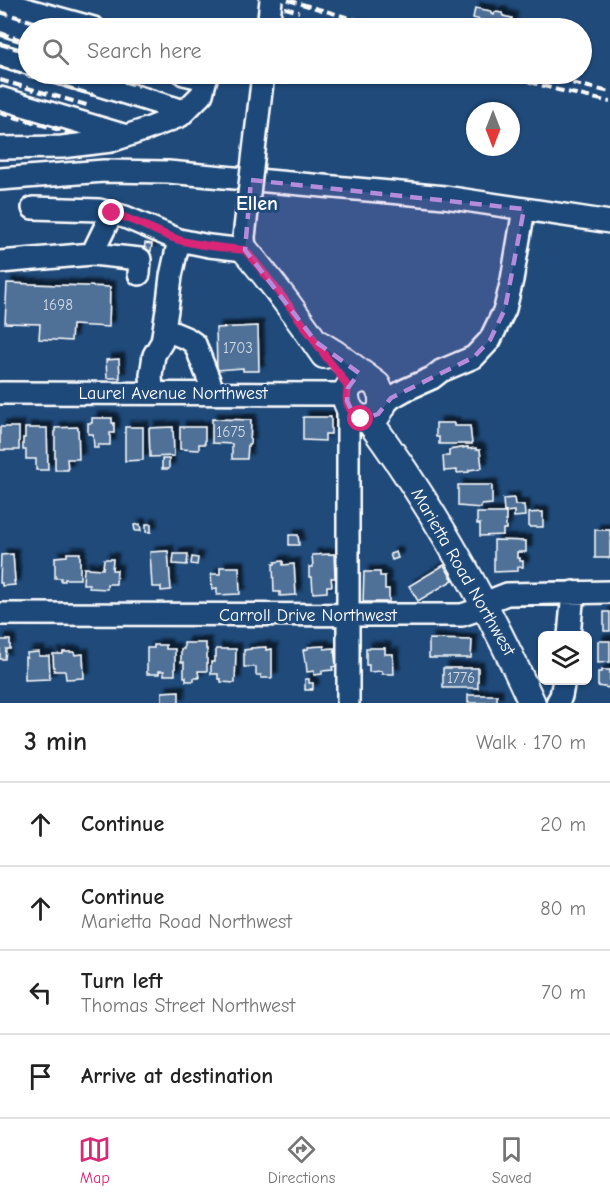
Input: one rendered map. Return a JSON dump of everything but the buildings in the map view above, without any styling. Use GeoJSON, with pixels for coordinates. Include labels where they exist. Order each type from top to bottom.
{"type":"FeatureCollection","features":[{"type":"Feature","properties":{"kind":"main road","name":"Marietta Road Northwest"},"geometry":{"type":"LineString","coordinates":[[244,244],[362,405],[423,500],[484,603],[532,703]]}},
{"type":"Feature","properties":{"kind":"street"},"geometry":{"type":"LineString","coordinates":[[269,18],[271,0]]}},
{"type":"Feature","properties":{"kind":"street"},"geometry":{"type":"LineString","coordinates":[[0,2],[58,18]]}},
{"type":"Feature","properties":{"kind":"street"},"geometry":{"type":"LineString","coordinates":[[0,23],[18,29]]}},
{"type":"Feature","properties":{"kind":"street"},"geometry":{"type":"LineString","coordinates":[[0,55],[18,60]]}},
{"type":"Feature","properties":{"kind":"street"},"geometry":{"type":"LineString","coordinates":[[96,84],[184,111]]}},
{"type":"Feature","properties":{"kind":"street"},"geometry":{"type":"LineString","coordinates":[[1,147],[62,147],[111,141],[180,116],[202,94],[205,84]]}},
{"type":"Feature","properties":{"kind":"street"},"geometry":{"type":"LineString","coordinates":[[33,208],[99,210],[125,217],[179,240],[209,246],[244,244],[261,84]]}},
{"type":"Feature","properties":{"kind":"street"},"geometry":{"type":"LineString","coordinates":[[0,98],[125,136]]}},
{"type":"Feature","properties":{"kind":"street"},"geometry":{"type":"LineString","coordinates":[[0,179],[104,171],[168,172],[445,197],[610,222]]}},
{"type":"Feature","properties":{"kind":"street"},"geometry":{"type":"LineString","coordinates":[[348,703],[348,615],[362,405],[391,398],[432,378],[441,371],[474,357],[489,340],[505,309],[524,209]]}},
{"type":"Feature","properties":{"kind":"street"},"geometry":{"type":"LineString","coordinates":[[92,254],[112,213]]}},
{"type":"Feature","properties":{"kind":"street"},"geometry":{"type":"LineString","coordinates":[[152,393],[151,375],[154,356],[162,342],[171,276],[179,240]]}},
{"type":"Feature","properties":{"kind":"street"},"geometry":{"type":"LineString","coordinates":[[0,262],[92,254],[140,259],[139,273]]}},
{"type":"Feature","properties":{"kind":"street"},"geometry":{"type":"LineString","coordinates":[[164,329],[195,344],[214,393]]}},
{"type":"Feature","properties":{"kind":"street","name":"Laurel Avenue Northwest"},"geometry":{"type":"LineString","coordinates":[[0,393],[214,393],[362,405]]}},
{"type":"Feature","properties":{"kind":"street"},"geometry":{"type":"LineString","coordinates":[[569,631],[573,592]]}},
{"type":"Feature","properties":{"kind":"street","name":"Carroll Drive Northwest"},"geometry":{"type":"LineString","coordinates":[[0,614],[462,615],[474,612],[484,603],[507,594],[610,592]]}},
{"type":"Feature","properties":{"kind":"street"},"geometry":{"type":"LineString","coordinates":[[557,703],[563,685]]}},
{"type":"Feature","properties":{"kind":"highlighted area"},"geometry":{"type":"Polygon","coordinates":[[[251,180],[524,209],[505,309],[490,340],[474,357],[391,398],[378,414],[365,419],[353,413],[347,401],[348,388],[359,373],[316,342],[245,250],[251,180]]]}},
{"type":"Feature","properties":{"kind":"railway"},"geometry":{"type":"LineString","coordinates":[[259,0],[299,12]]}},
{"type":"Feature","properties":{"kind":"railway"},"geometry":{"type":"LineString","coordinates":[[288,0],[350,18]]}},
{"type":"Feature","properties":{"kind":"railway"},"geometry":{"type":"LineString","coordinates":[[0,12],[21,18]]}},
{"type":"Feature","properties":{"kind":"railway"},"geometry":{"type":"LineString","coordinates":[[0,33],[18,39]]}},
{"type":"Feature","properties":{"kind":"railway"},"geometry":{"type":"LineString","coordinates":[[0,44],[18,49]]}},
{"type":"Feature","properties":{"kind":"railway"},"geometry":{"type":"LineString","coordinates":[[0,67],[18,72]]}},
{"type":"Feature","properties":{"kind":"railway"},"geometry":{"type":"LineString","coordinates":[[0,80],[90,106]]}},
{"type":"Feature","properties":{"kind":"railway"},"geometry":{"type":"LineString","coordinates":[[56,84],[93,95]]}},
{"type":"Feature","properties":{"kind":"railway"},"geometry":{"type":"LineString","coordinates":[[132,84],[139,86]]}},
{"type":"Feature","properties":{"kind":"railway"},"geometry":{"type":"LineString","coordinates":[[537,84],[610,102]]}},
{"type":"Feature","properties":{"kind":"railway"},"geometry":{"type":"LineString","coordinates":[[576,84],[610,92]]}},
{"type":"Feature","properties":{"kind":"railway"},"geometry":{"type":"LineString","coordinates":[[0,113],[70,133]]}},
{"type":"Feature","properties":{"kind":"district","name":"Ellen"},"geometry":{"type":"Point","coordinates":[257,203]}},
{"type":"Feature","properties":{"kind":"route"},"geometry":{"type":"LineString","coordinates":[[112,213],[179,240],[245,250],[303,323],[345,382],[348,388],[346,394],[348,406],[361,419]]}}]}
